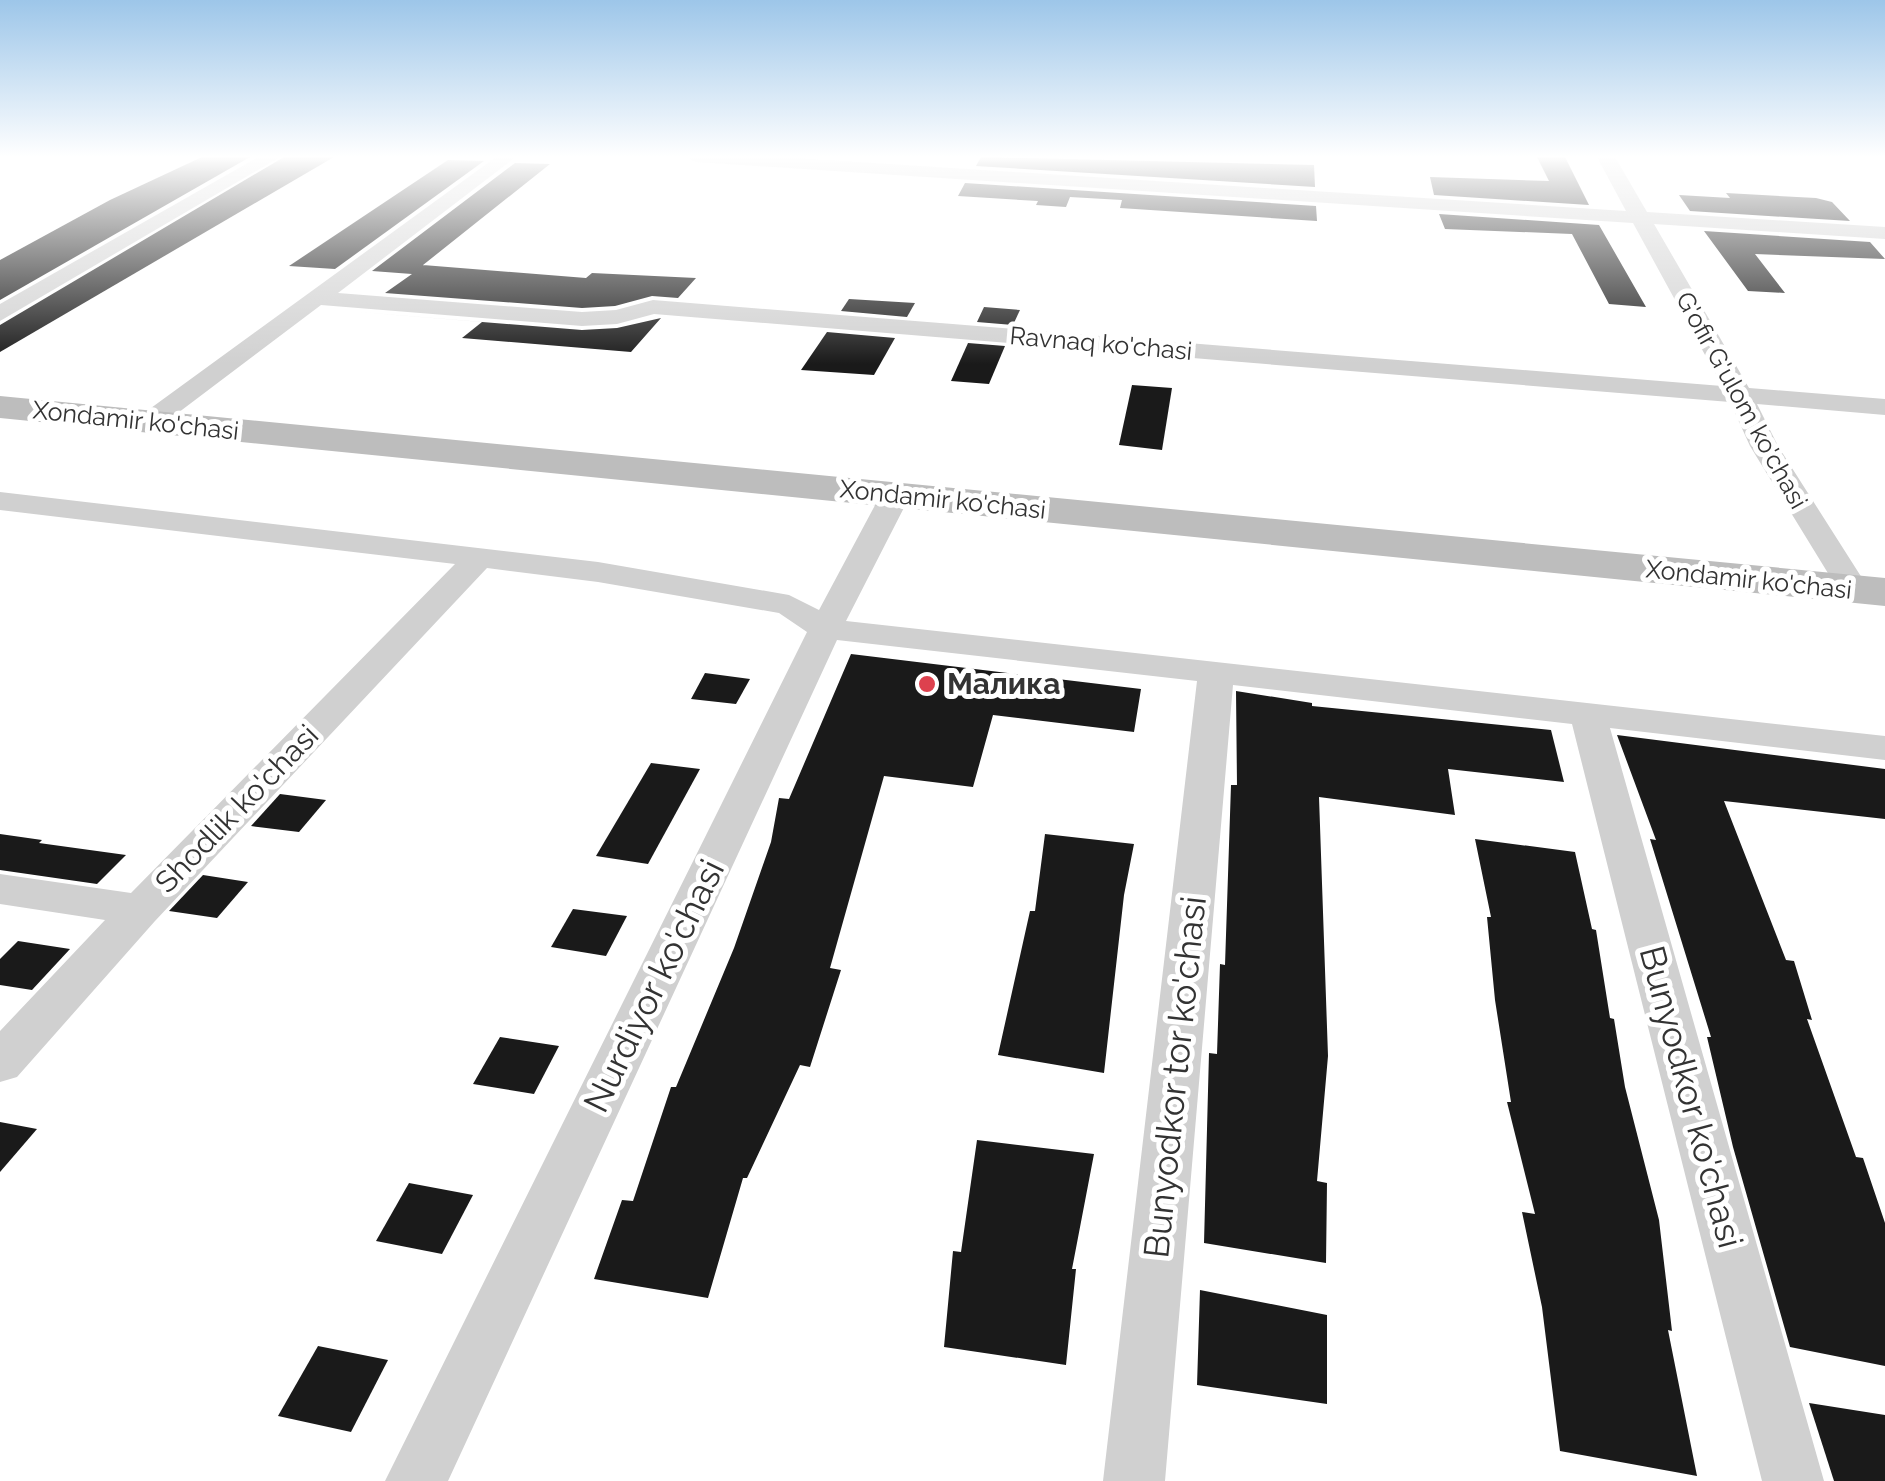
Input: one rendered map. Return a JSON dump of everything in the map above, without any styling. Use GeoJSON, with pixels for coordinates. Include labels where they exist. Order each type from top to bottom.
{"type":"FeatureCollection","features":[{"type":"Feature","properties":{"kind":"main road","name":"Xondamir ko'chasi"},"geometry":{"type":"LineString","coordinates":[[0,407],[1869,590]]}},
{"type":"Feature","properties":{"kind":"street"},"geometry":{"type":"LineString","coordinates":[[0,314],[152,226]]}},
{"type":"Feature","properties":{"kind":"street"},"geometry":{"type":"LineString","coordinates":[[148,422],[414,226]]}},
{"type":"Feature","properties":{"kind":"street","name":"G'ofir G'ulom ko'chasi"},"geometry":{"type":"LineString","coordinates":[[1646,226],[1740,395],[1764,446],[1869,590]]}},
{"type":"Feature","properties":{"kind":"street"},"geometry":{"type":"LineString","coordinates":[[1782,226],[1885,232]]}},
{"type":"Feature","properties":{"kind":"street","name":"Ravnaq ko'chasi"},"geometry":{"type":"LineString","coordinates":[[318,298],[582,319],[617,317],[653,307],[1885,407]]}},
{"type":"Feature","properties":{"kind":"street","name":"Nurdiyor ko'chasi"},"geometry":{"type":"LineString","coordinates":[[416,1481],[825,629],[896,494]]}},
{"type":"Feature","properties":{"kind":"street"},"geometry":{"type":"LineString","coordinates":[[0,502],[598,572],[789,606],[825,629],[1885,748]]}},
{"type":"Feature","properties":{"kind":"street","name":"Shodlik ko'chasi"},"geometry":{"type":"LineString","coordinates":[[0,1063],[140,910],[479,558]]}},
{"type":"Feature","properties":{"kind":"street","name":"Bunyodkor tor ko'chasi"},"geometry":{"type":"LineString","coordinates":[[1134,1481],[1216,674]]}},
{"type":"Feature","properties":{"kind":"street","name":"Bunyodkor ko'chasi"},"geometry":{"type":"LineString","coordinates":[[1588,714],[1793,1481]]}},
{"type":"Feature","properties":{"kind":"street"},"geometry":{"type":"LineString","coordinates":[[0,889],[140,910]]}},
{"type":"Feature","properties":{"kind":"building"},"geometry":{"type":"Polygon","coordinates":[[[62,226],[129,226],[0,300],[0,260],[62,226]]]}},
{"type":"Feature","properties":{"kind":"building"},"geometry":{"type":"Polygon","coordinates":[[[167,226],[216,226],[0,352],[0,325],[167,226]]]}},
{"type":"Feature","properties":{"kind":"building"},"geometry":{"type":"Polygon","coordinates":[[[349,226],[394,226],[335,269],[289,266],[349,226]]]}},
{"type":"Feature","properties":{"kind":"building"},"geometry":{"type":"Polygon","coordinates":[[[431,226],[472,226],[423,265],[586,278],[592,273],[696,278],[678,298],[652,296],[615,306],[582,308],[385,293],[412,274],[372,271],[431,226]]]}},
{"type":"Feature","properties":{"kind":"building"},"geometry":{"type":"Polygon","coordinates":[[[1444,226],[1600,226],[1646,307],[1609,304],[1572,234],[1444,226]]]}},
{"type":"Feature","properties":{"kind":"building"},"geometry":{"type":"Polygon","coordinates":[[[1704,231],[1870,242],[1885,259],[1755,254],[1785,293],[1748,291],[1704,231]]]}},
{"type":"Feature","properties":{"kind":"building"},"geometry":{"type":"Polygon","coordinates":[[[849,299],[915,303],[907,317],[841,311],[849,299]]]}},
{"type":"Feature","properties":{"kind":"building"},"geometry":{"type":"Polygon","coordinates":[[[984,307],[1020,310],[1013,325],[977,322],[984,307]]]}},
{"type":"Feature","properties":{"kind":"building"},"geometry":{"type":"Polygon","coordinates":[[[359,312],[582,330],[617,328],[661,318],[631,352],[462,338],[482,322],[359,312]]]}},
{"type":"Feature","properties":{"kind":"building"},"geometry":{"type":"Polygon","coordinates":[[[827,332],[895,338],[874,375],[801,370],[827,332]]]}},
{"type":"Feature","properties":{"kind":"building"},"geometry":{"type":"Polygon","coordinates":[[[968,343],[1005,346],[989,384],[951,381],[968,343]]]}},
{"type":"Feature","properties":{"kind":"building"},"geometry":{"type":"Polygon","coordinates":[[[1132,385],[1172,388],[1162,450],[1119,445],[1132,385]]]}},
{"type":"Feature","properties":{"kind":"building"},"geometry":{"type":"Polygon","coordinates":[[[851,654],[1141,689],[1134,732],[993,715],[973,787],[884,776],[830,968],[841,970],[810,1067],[800,1065],[747,1178],[743,1178],[708,1298],[594,1279],[622,1200],[633,1201],[671,1087],[676,1087],[734,948],[771,842],[779,798],[789,799],[851,654]]]}},
{"type":"Feature","properties":{"kind":"building"},"geometry":{"type":"Polygon","coordinates":[[[705,673],[750,679],[736,704],[691,699],[705,673]]]}},
{"type":"Feature","properties":{"kind":"building"},"geometry":{"type":"Polygon","coordinates":[[[1236,691],[1312,706],[1551,730],[1564,782],[1448,769],[1455,815],[1319,797],[1328,1056],[1317,1181],[1327,1183],[1326,1263],[1204,1243],[1209,1053],[1217,1054],[1220,964],[1225,965],[1231,785],[1237,785],[1236,691]]]}},
{"type":"Feature","properties":{"kind":"building"},"geometry":{"type":"Polygon","coordinates":[[[1617,735],[1885,769],[1885,819],[1724,801],[1786,960],[1794,961],[1812,1020],[1807,1019],[1856,1157],[1863,1158],[1885,1223],[1885,1366],[1790,1347],[1733,1147],[1707,1037],[1711,1037],[1650,839],[1656,840],[1617,735]]]}},
{"type":"Feature","properties":{"kind":"building"},"geometry":{"type":"Polygon","coordinates":[[[651,763],[700,769],[648,864],[596,856],[651,763]]]}},
{"type":"Feature","properties":{"kind":"building"},"geometry":{"type":"Polygon","coordinates":[[[280,794],[326,800],[299,832],[251,826],[280,794]]]}},
{"type":"Feature","properties":{"kind":"building"},"geometry":{"type":"Polygon","coordinates":[[[0,834],[126,855],[97,884],[0,870],[0,834]]]}},
{"type":"Feature","properties":{"kind":"building"},"geometry":{"type":"Polygon","coordinates":[[[1045,834],[1134,844],[1124,895],[1104,1073],[998,1055],[1030,911],[1035,911],[1045,834]]]}},
{"type":"Feature","properties":{"kind":"building"},"geometry":{"type":"Polygon","coordinates":[[[1475,839],[1575,852],[1592,929],[1596,930],[1625,1087],[1659,1220],[1672,1331],[1668,1330],[1697,1476],[1560,1451],[1542,1307],[1522,1212],[1535,1214],[1507,1102],[1511,1102],[1487,917],[1491,917],[1475,839]]]}},
{"type":"Feature","properties":{"kind":"building"},"geometry":{"type":"Polygon","coordinates":[[[203,875],[248,882],[217,918],[169,911],[203,875]]]}},
{"type":"Feature","properties":{"kind":"building"},"geometry":{"type":"Polygon","coordinates":[[[573,909],[627,916],[606,956],[551,947],[573,909]]]}},
{"type":"Feature","properties":{"kind":"building"},"geometry":{"type":"Polygon","coordinates":[[[18,941],[70,949],[32,990],[0,985],[0,959],[18,941]]]}},
{"type":"Feature","properties":{"kind":"building"},"geometry":{"type":"Polygon","coordinates":[[[500,1037],[559,1046],[534,1094],[473,1084],[500,1037]]]}},
{"type":"Feature","properties":{"kind":"building"},"geometry":{"type":"Polygon","coordinates":[[[0,1122],[37,1129],[0,1172],[0,1122]]]}},
{"type":"Feature","properties":{"kind":"building"},"geometry":{"type":"Polygon","coordinates":[[[977,1140],[1094,1154],[1072,1269],[1076,1269],[1066,1365],[944,1347],[953,1251],[961,1252],[977,1140]]]}},
{"type":"Feature","properties":{"kind":"building"},"geometry":{"type":"Polygon","coordinates":[[[409,1183],[473,1195],[442,1254],[376,1241],[409,1183]]]}},
{"type":"Feature","properties":{"kind":"building"},"geometry":{"type":"Polygon","coordinates":[[[1200,1290],[1327,1315],[1327,1404],[1197,1385],[1200,1290]]]}},
{"type":"Feature","properties":{"kind":"building"},"geometry":{"type":"Polygon","coordinates":[[[318,1346],[388,1360],[351,1432],[278,1416],[318,1346]]]}},
{"type":"Feature","properties":{"kind":"building"},"geometry":{"type":"Polygon","coordinates":[[[1809,1403],[1885,1415],[1885,1481],[1834,1481],[1809,1403]]]}},
{"type":"Feature","properties":{"kind":"place","name":"Малика"},"geometry":{"type":"Point","coordinates":[927,684]}}]}
